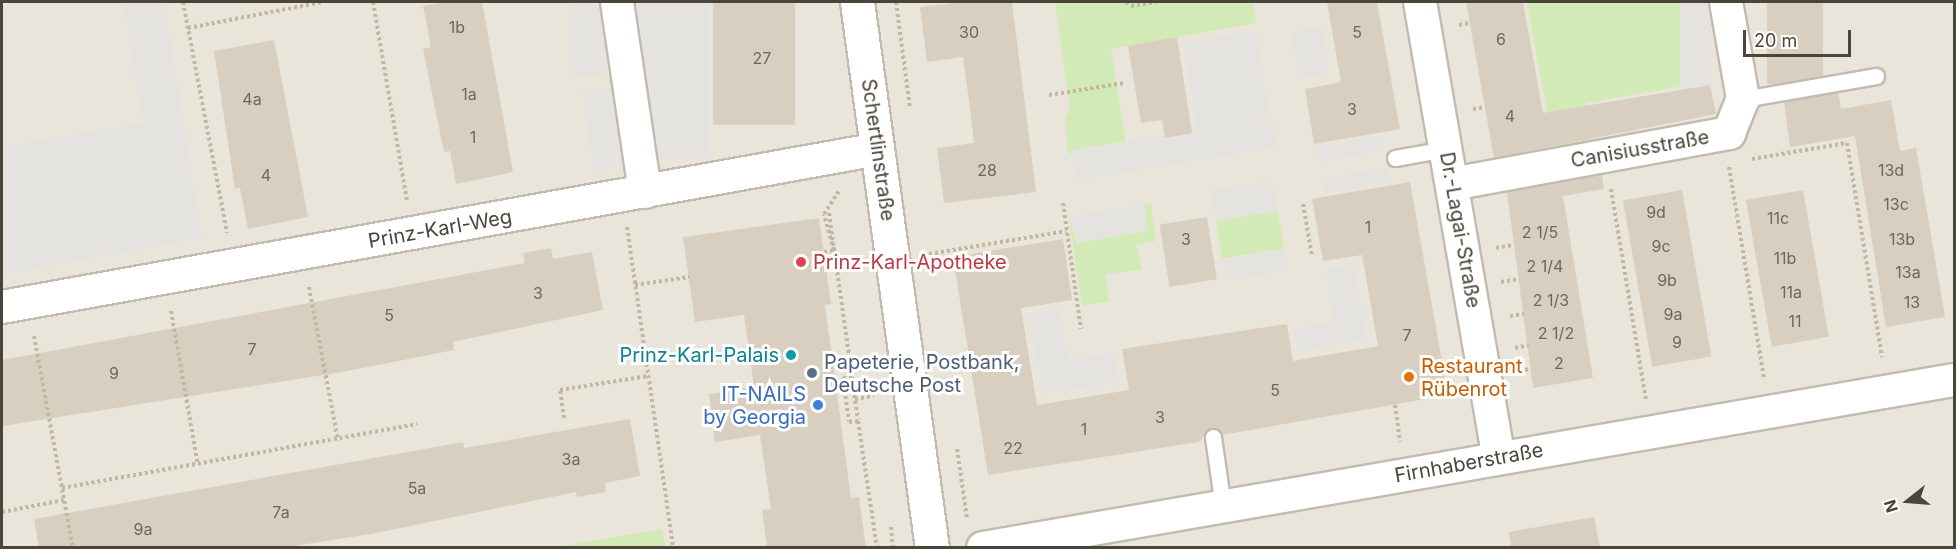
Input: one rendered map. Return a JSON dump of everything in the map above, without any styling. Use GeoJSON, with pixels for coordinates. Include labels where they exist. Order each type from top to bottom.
{"type":"FeatureCollection","features":[{"type":"Feature","properties":{"kind":"street"},"geometry":{"type":"LineString","coordinates":[[617,2],[633,194]]}},
{"type":"Feature","properties":{"kind":"street","name":"Schertlinstraße"},"geometry":{"type":"LineString","coordinates":[[857,2],[932,548]]}},
{"type":"Feature","properties":{"kind":"street","name":"Dr.-Lagai-Straße"},"geometry":{"type":"LineString","coordinates":[[1420,2],[1498,458]]}},
{"type":"Feature","properties":{"kind":"street"},"geometry":{"type":"LineString","coordinates":[[1726,2],[1743,99]]}},
{"type":"Feature","properties":{"kind":"street","name":"Canisiusstraße"},"geometry":{"type":"LineString","coordinates":[[1452,184],[1729,133],[1743,99]]}},
{"type":"Feature","properties":{"kind":"street","name":"Prinz-Karl-Weg"},"geometry":{"type":"LineString","coordinates":[[15,305],[878,149]]}},
{"type":"Feature","properties":{"kind":"street","name":"Firnhaberstraße"},"geometry":{"type":"LineString","coordinates":[[976,538],[1223,506],[1954,380]]}},
{"type":"Feature","properties":{"kind":"lane"},"geometry":{"type":"LineString","coordinates":[[1743,99],[1876,76]]}},
{"type":"Feature","properties":{"kind":"lane"},"geometry":{"type":"LineString","coordinates":[[1395,158],[1446,149]]}},
{"type":"Feature","properties":{"kind":"lane"},"geometry":{"type":"LineString","coordinates":[[1213,437],[1223,506]]}},
{"type":"Feature","properties":{"kind":"path"},"geometry":{"type":"LineString","coordinates":[[183,2],[233,266]]}},
{"type":"Feature","properties":{"kind":"path"},"geometry":{"type":"LineString","coordinates":[[188,28],[322,2]]}},
{"type":"Feature","properties":{"kind":"path"},"geometry":{"type":"LineString","coordinates":[[373,2],[412,233]]}},
{"type":"Feature","properties":{"kind":"path"},"geometry":{"type":"LineString","coordinates":[[896,2],[911,116]]}},
{"type":"Feature","properties":{"kind":"path"},"geometry":{"type":"LineString","coordinates":[[1126,2],[1131,6],[1157,2]]}},
{"type":"Feature","properties":{"kind":"path"},"geometry":{"type":"LineString","coordinates":[[1049,95],[1124,83]]}},
{"type":"Feature","properties":{"kind":"path"},"geometry":{"type":"LineString","coordinates":[[1718,165],[1847,143],[1884,370]]}},
{"type":"Feature","properties":{"kind":"path"},"geometry":{"type":"LineString","coordinates":[[1728,163],[1766,392]]}},
{"type":"Feature","properties":{"kind":"path"},"geometry":{"type":"LineString","coordinates":[[844,179],[829,213],[827,240],[834,250],[876,548]]}},
{"type":"Feature","properties":{"kind":"path"},"geometry":{"type":"LineString","coordinates":[[1621,182],[1610,184],[1648,412]]}},
{"type":"Feature","properties":{"kind":"path"},"geometry":{"type":"LineString","coordinates":[[633,194],[635,285],[673,548]]}},
{"type":"Feature","properties":{"kind":"path"},"geometry":{"type":"LineString","coordinates":[[1063,203],[1081,329]]}},
{"type":"Feature","properties":{"kind":"path"},"geometry":{"type":"LineString","coordinates":[[1303,204],[1312,256]]}},
{"type":"Feature","properties":{"kind":"path"},"geometry":{"type":"LineString","coordinates":[[929,254],[1066,231]]}},
{"type":"Feature","properties":{"kind":"path"},"geometry":{"type":"LineString","coordinates":[[927,242],[931,265]]}},
{"type":"Feature","properties":{"kind":"path"},"geometry":{"type":"LineString","coordinates":[[824,252],[834,250]]}},
{"type":"Feature","properties":{"kind":"path"},"geometry":{"type":"LineString","coordinates":[[303,253],[338,440]]}},
{"type":"Feature","properties":{"kind":"path"},"geometry":{"type":"LineString","coordinates":[[635,285],[689,276]]}},
{"type":"Feature","properties":{"kind":"path"},"geometry":{"type":"LineString","coordinates":[[165,278],[198,465]]}},
{"type":"Feature","properties":{"kind":"path"},"geometry":{"type":"LineString","coordinates":[[15,305],[62,488],[73,548]]}},
{"type":"Feature","properties":{"kind":"path"},"geometry":{"type":"LineString","coordinates":[[564,418],[560,390],[648,375]]}},
{"type":"Feature","properties":{"kind":"path"},"geometry":{"type":"LineString","coordinates":[[852,377],[843,378],[849,422],[858,421]]}},
{"type":"Feature","properties":{"kind":"path"},"geometry":{"type":"LineString","coordinates":[[855,399],[874,396]]}},
{"type":"Feature","properties":{"kind":"path"},"geometry":{"type":"LineString","coordinates":[[1395,405],[1401,450]]}},
{"type":"Feature","properties":{"kind":"path"},"geometry":{"type":"LineString","coordinates":[[62,488],[417,424]]}},
{"type":"Feature","properties":{"kind":"path"},"geometry":{"type":"LineString","coordinates":[[955,439],[976,538]]}},
{"type":"Feature","properties":{"kind":"path"},"geometry":{"type":"LineString","coordinates":[[2,512],[64,500]]}},
{"type":"Feature","properties":{"kind":"shaded area"},"geometry":{"type":"Polygon","coordinates":[[[2,2],[1954,2],[1954,547],[2,547],[2,2]]]}},
{"type":"Feature","properties":{"kind":"shaded area"},"geometry":{"type":"Polygon","coordinates":[[[123,2],[164,2],[202,238],[2,274],[2,147],[143,123],[123,2]]]}},
{"type":"Feature","properties":{"kind":"shaded area"},"geometry":{"type":"Polygon","coordinates":[[[569,2],[604,2],[604,75],[569,75],[569,2]]]}},
{"type":"Feature","properties":{"kind":"shaded area"},"geometry":{"type":"Polygon","coordinates":[[[631,2],[709,2],[709,159],[631,159],[631,2]]]}},
{"type":"Feature","properties":{"kind":"shaded area"},"geometry":{"type":"Polygon","coordinates":[[[1680,2],[1710,2],[1710,88],[1680,88],[1680,2]]]}},
{"type":"Feature","properties":{"kind":"shaded area"},"geometry":{"type":"Polygon","coordinates":[[[1321,27],[1329,72],[1299,78],[1291,32],[1321,27]]]}},
{"type":"Feature","properties":{"kind":"shaded area"},"geometry":{"type":"Polygon","coordinates":[[[1256,31],[1269,116],[1196,128],[1183,43],[1256,31]]]}},
{"type":"Feature","properties":{"kind":"shaded area"},"geometry":{"type":"Polygon","coordinates":[[[616,87],[627,166],[593,171],[582,92],[616,87]]]}},
{"type":"Feature","properties":{"kind":"shaded area"},"geometry":{"type":"Polygon","coordinates":[[[1272,118],[1277,148],[1076,179],[1071,150],[1272,118]]]}},
{"type":"Feature","properties":{"kind":"shaded area"},"geometry":{"type":"Polygon","coordinates":[[[1381,135],[1384,150],[1319,162],[1316,148],[1381,135]]]}},
{"type":"Feature","properties":{"kind":"shaded area"},"geometry":{"type":"Polygon","coordinates":[[[1387,167],[1390,182],[1325,194],[1322,180],[1387,167]]]}},
{"type":"Feature","properties":{"kind":"shaded area"},"geometry":{"type":"Polygon","coordinates":[[[1273,181],[1278,211],[1215,220],[1211,191],[1273,181]]]}},
{"type":"Feature","properties":{"kind":"shaded area"},"geometry":{"type":"Polygon","coordinates":[[[1144,205],[1148,231],[1077,242],[1073,216],[1144,205]]]}},
{"type":"Feature","properties":{"kind":"shaded area"},"geometry":{"type":"Polygon","coordinates":[[[1284,249],[1288,271],[1226,282],[1222,260],[1284,249]]]}},
{"type":"Feature","properties":{"kind":"shaded area"},"geometry":{"type":"Polygon","coordinates":[[[1354,265],[1366,339],[1297,351],[1293,329],[1334,322],[1325,271],[1354,265]]]}},
{"type":"Feature","properties":{"kind":"shaded area"},"geometry":{"type":"Polygon","coordinates":[[[1059,309],[1068,360],[1114,353],[1118,382],[1043,394],[1030,314],[1059,309]]]}},
{"type":"Feature","properties":{"kind":"green space"},"geometry":{"type":"Polygon","coordinates":[[[1055,2],[1253,2],[1256,23],[1111,49],[1126,144],[1068,154],[1065,122],[1070,107],[1055,2]]]}},
{"type":"Feature","properties":{"kind":"green space"},"geometry":{"type":"Polygon","coordinates":[[[1527,2],[1680,2],[1695,84],[1586,103],[1591,140],[1554,149],[1527,2]]]}},
{"type":"Feature","properties":{"kind":"green space"},"geometry":{"type":"Polygon","coordinates":[[[1151,204],[1156,241],[1136,244],[1142,270],[1105,274],[1109,302],[1082,305],[1069,218],[1077,243],[1148,231],[1144,205],[1151,204]]]}},
{"type":"Feature","properties":{"kind":"green space"},"geometry":{"type":"Polygon","coordinates":[[[1278,211],[1284,249],[1222,258],[1216,221],[1278,211]]]}},
{"type":"Feature","properties":{"kind":"green space"},"geometry":{"type":"Polygon","coordinates":[[[662,529],[665,547],[557,547],[662,529]]]}},
{"type":"Feature","properties":{"kind":"building"},"geometry":{"type":"Polygon","coordinates":[[[447,2],[482,2],[513,172],[456,184],[450,151],[444,152],[423,49],[431,47],[423,6],[447,2]]]}},
{"type":"Feature","properties":{"kind":"building"},"geometry":{"type":"Polygon","coordinates":[[[713,2],[795,2],[795,125],[713,125],[713,2]]]}},
{"type":"Feature","properties":{"kind":"building"},"geometry":{"type":"Polygon","coordinates":[[[962,2],[1012,2],[1036,192],[944,203],[937,148],[974,143],[969,101],[963,57],[927,62],[920,7],[962,2]]]}},
{"type":"Feature","properties":{"kind":"building"},"geometry":{"type":"Polygon","coordinates":[[[1327,2],[1377,2],[1400,129],[1314,144],[1305,89],[1341,82],[1327,2]]]}},
{"type":"Feature","properties":{"kind":"building"},"geometry":{"type":"Polygon","coordinates":[[[1466,2],[1523,2],[1543,113],[1710,85],[1716,114],[1494,158],[1466,2]]]}},
{"type":"Feature","properties":{"kind":"building"},"geometry":{"type":"Polygon","coordinates":[[[1767,2],[1823,2],[1823,84],[1767,84],[1767,2]]]}},
{"type":"Feature","properties":{"kind":"building"},"geometry":{"type":"Polygon","coordinates":[[[1177,37],[1192,133],[1165,138],[1162,120],[1141,123],[1128,46],[1177,37]]]}},
{"type":"Feature","properties":{"kind":"building"},"geometry":{"type":"Polygon","coordinates":[[[274,40],[308,217],[248,229],[240,188],[235,189],[214,51],[274,40]]]}},
{"type":"Feature","properties":{"kind":"building"},"geometry":{"type":"Polygon","coordinates":[[[1838,92],[1841,109],[1891,100],[1900,151],[1916,148],[1945,317],[1886,327],[1855,136],[1790,147],[1784,102],[1838,92]]]}},
{"type":"Feature","properties":{"kind":"building"},"geometry":{"type":"Polygon","coordinates":[[[1602,175],[1604,189],[1563,196],[1593,378],[1533,388],[1507,192],[1602,175]]]}},
{"type":"Feature","properties":{"kind":"building"},"geometry":{"type":"Polygon","coordinates":[[[1410,182],[1448,395],[1222,435],[1211,428],[1199,442],[988,475],[953,257],[1063,239],[1072,300],[1021,308],[1037,405],[1129,390],[1122,349],[1287,324],[1293,361],[1378,346],[1362,255],[1323,261],[1312,199],[1410,182]]]}},
{"type":"Feature","properties":{"kind":"building"},"geometry":{"type":"Polygon","coordinates":[[[1682,190],[1711,356],[1652,367],[1623,200],[1682,190]]]}},
{"type":"Feature","properties":{"kind":"building"},"geometry":{"type":"Polygon","coordinates":[[[1803,190],[1829,337],[1772,347],[1746,200],[1803,190]]]}},
{"type":"Feature","properties":{"kind":"building"},"geometry":{"type":"Polygon","coordinates":[[[1207,217],[1217,279],[1169,287],[1160,225],[1207,217]]]}},
{"type":"Feature","properties":{"kind":"building","name":"Prinz-Karl-Palais"},"geometry":{"type":"Polygon","coordinates":[[[819,218],[831,304],[825,305],[851,498],[859,497],[866,548],[767,548],[762,510],[771,509],[760,435],[715,442],[709,394],[754,387],[744,315],[695,322],[683,237],[819,218]]]}},
{"type":"Feature","properties":{"kind":"building"},"geometry":{"type":"Polygon","coordinates":[[[551,248],[553,259],[592,252],[603,310],[453,342],[454,350],[342,372],[2,426],[2,360],[525,263],[523,253],[551,248]]]}},
{"type":"Feature","properties":{"kind":"building"},"geometry":{"type":"Polygon","coordinates":[[[630,419],[640,476],[605,483],[606,492],[577,497],[576,492],[371,534],[281,548],[39,548],[34,519],[463,442],[464,448],[630,419]]]}},
{"type":"Feature","properties":{"kind":"building"},"geometry":{"type":"Polygon","coordinates":[[[1594,517],[1600,548],[1511,548],[1509,532],[1594,517]]]}},
{"type":"Feature","properties":{"kind":"place","name":"Prinz-Karl-Apotheke"},"geometry":{"type":"Point","coordinates":[801,262]}},
{"type":"Feature","properties":{"kind":"place","name":"Prinz-Karl-Palais"},"geometry":{"type":"Point","coordinates":[791,355]}},
{"type":"Feature","properties":{"kind":"place","name":"Papeterie, Postbank, Deutsche Post"},"geometry":{"type":"Point","coordinates":[812,373]}},
{"type":"Feature","properties":{"kind":"place","name":"Restaurant Rübenrot"},"geometry":{"type":"Point","coordinates":[1409,377]}},
{"type":"Feature","properties":{"kind":"place","name":"IT-NAILS by Georgia"},"geometry":{"type":"Point","coordinates":[818,405]}}]}
